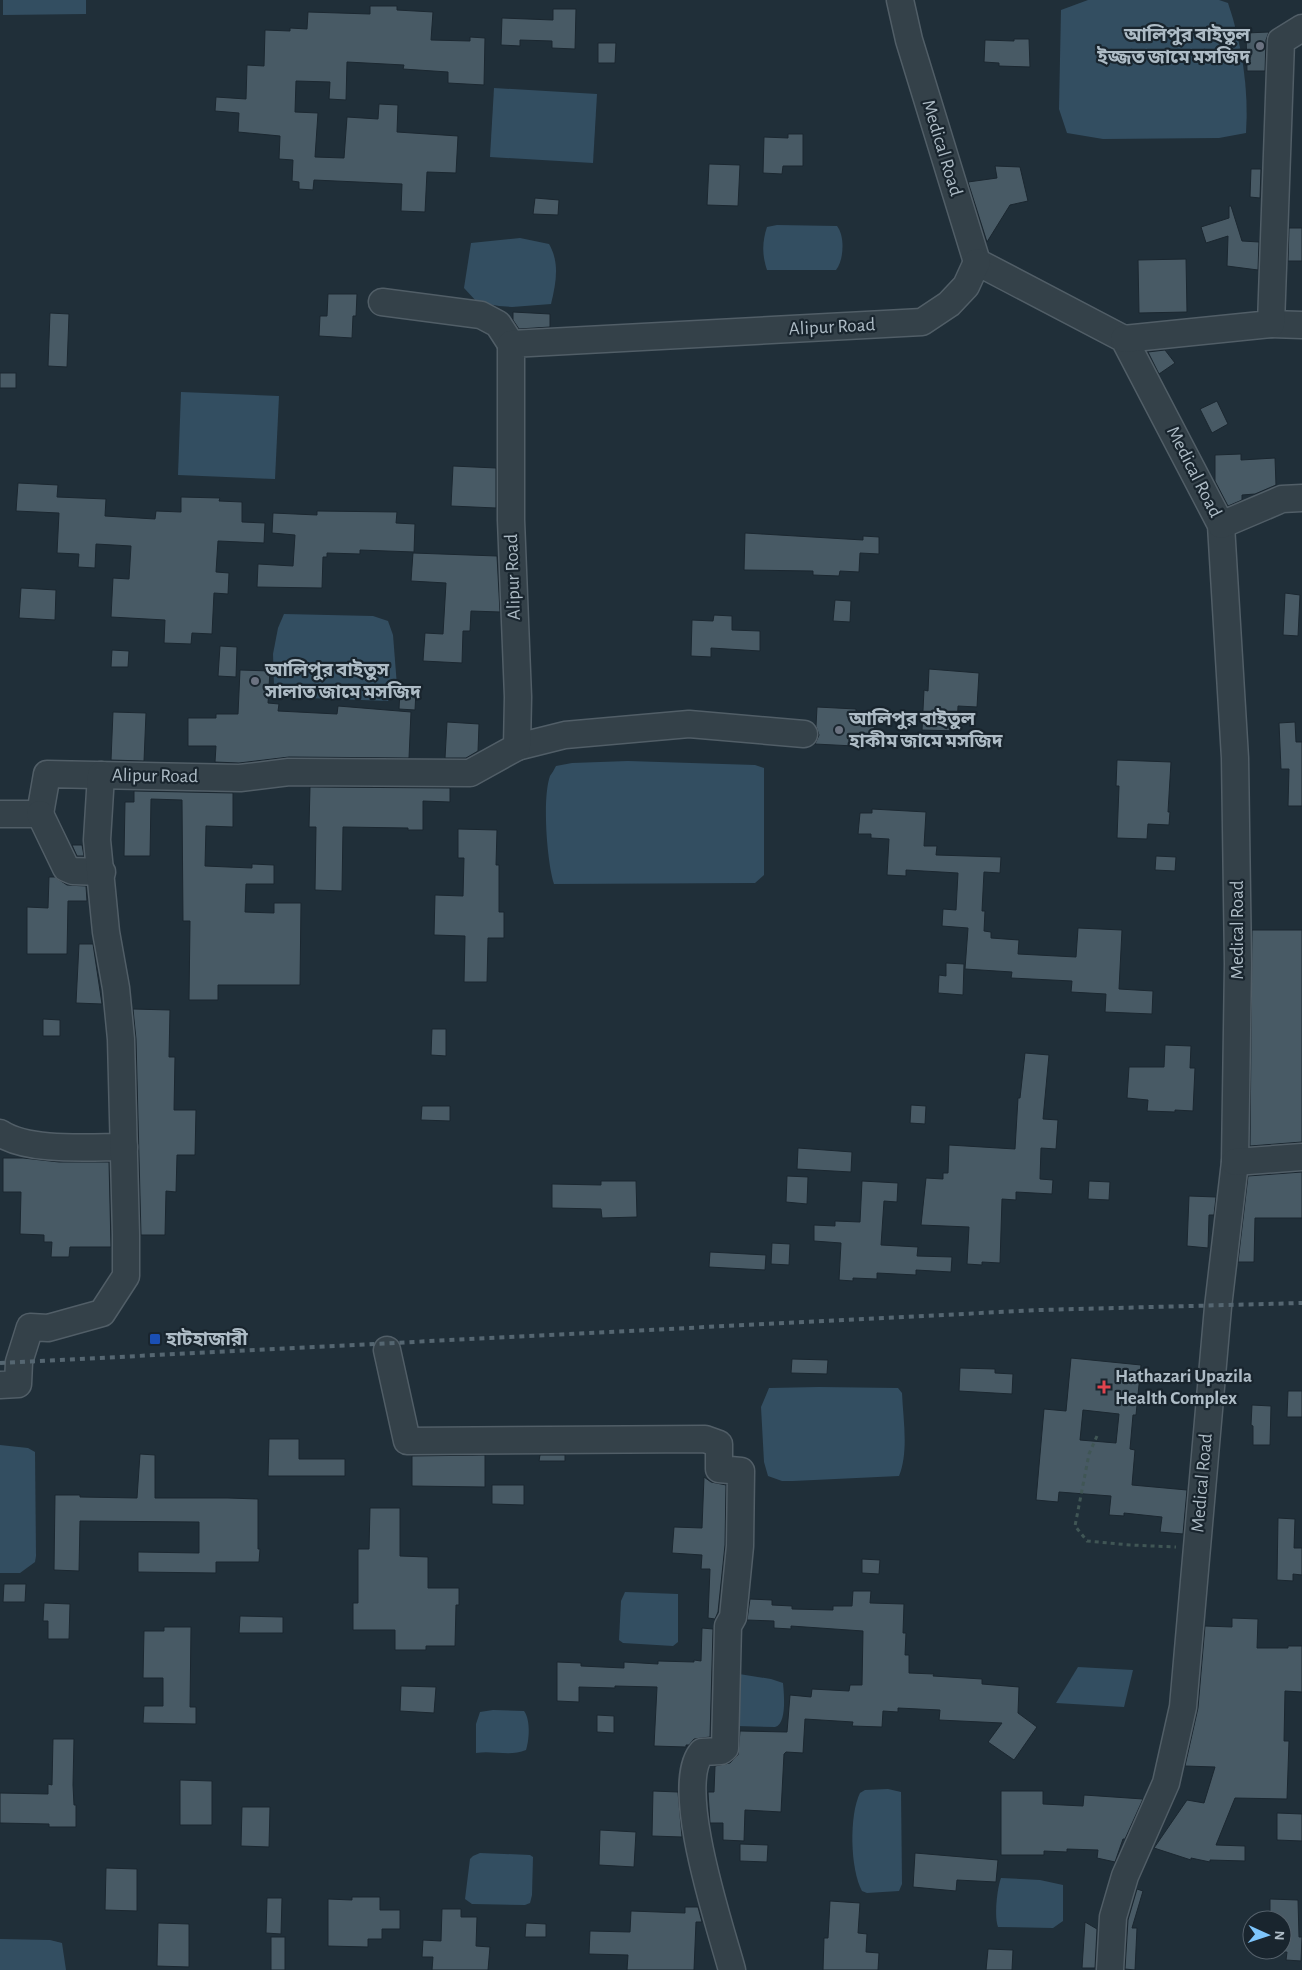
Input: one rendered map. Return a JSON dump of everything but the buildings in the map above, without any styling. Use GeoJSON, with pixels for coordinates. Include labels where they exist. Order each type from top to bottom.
{"type":"FeatureCollection","features":[{"type":"Feature","properties":{"kind":"street","name":"Medical Road"},"geometry":{"type":"LineString","coordinates":[[900,0],[909,40],[977,262]]}},
{"type":"Feature","properties":{"kind":"street"},"geometry":{"type":"LineString","coordinates":[[1271,324],[1281,41],[1302,28]]}},
{"type":"Feature","properties":{"kind":"street"},"geometry":{"type":"LineString","coordinates":[[977,262],[1124,339],[1271,324],[1302,325]]}},
{"type":"Feature","properties":{"kind":"street","name":"Alipur Road"},"geometry":{"type":"LineString","coordinates":[[40,814],[47,774],[240,778],[289,772],[470,773],[517,747],[518,697],[510,520],[511,344],[922,322],[949,304],[966,286],[977,262]]}},
{"type":"Feature","properties":{"kind":"street"},"geometry":{"type":"LineString","coordinates":[[382,302],[481,315],[498,324],[511,344]]}},
{"type":"Feature","properties":{"kind":"street","name":"Medical Road"},"geometry":{"type":"LineString","coordinates":[[1110,1970],[1114,1917],[1126,1876],[1166,1783],[1183,1707],[1218,1307],[1235,1162],[1238,964],[1236,758],[1221,525],[1124,339]]}},
{"type":"Feature","properties":{"kind":"street"},"geometry":{"type":"LineString","coordinates":[[1221,525],[1282,499],[1302,498]]}},
{"type":"Feature","properties":{"kind":"street"},"geometry":{"type":"LineString","coordinates":[[517,747],[565,735],[690,724],[804,734]]}},
{"type":"Feature","properties":{"kind":"street"},"geometry":{"type":"LineString","coordinates":[[0,1385],[18,1384],[19,1362],[30,1327],[48,1328],[102,1313],[126,1276],[121,1039],[116,988],[106,932],[98,840],[101,775]]}},
{"type":"Feature","properties":{"kind":"street"},"geometry":{"type":"LineString","coordinates":[[0,814],[40,814],[66,868],[73,871],[102,872]]}},
{"type":"Feature","properties":{"kind":"street"},"geometry":{"type":"LineString","coordinates":[[0,1133],[11,1140],[66,1148],[124,1147]]}},
{"type":"Feature","properties":{"kind":"street"},"geometry":{"type":"LineString","coordinates":[[1235,1162],[1302,1157]]}},
{"type":"Feature","properties":{"kind":"street"},"geometry":{"type":"LineString","coordinates":[[387,1350],[407,1441],[706,1439],[719,1444],[719,1469],[741,1471],[739,1555],[734,1617],[728,1626],[725,1748],[721,1751],[702,1752],[697,1758],[693,1805],[699,1850],[732,1970]]}},
{"type":"Feature","properties":{"kind":"path"},"geometry":{"type":"LineString","coordinates":[[1096,1436],[1089,1454],[1075,1526],[1087,1541],[1197,1548]]}},
{"type":"Feature","properties":{"kind":"water"},"geometry":{"type":"Polygon","coordinates":[[[3,0],[86,0],[86,14],[3,15],[3,0]]]}},
{"type":"Feature","properties":{"kind":"water"},"geometry":{"type":"Polygon","coordinates":[[[1088,0],[1219,0],[1228,3],[1241,51],[1246,100],[1246,133],[1219,138],[1103,139],[1067,133],[1059,109],[1061,10],[1088,0]]]}},
{"type":"Feature","properties":{"kind":"water"},"geometry":{"type":"Polygon","coordinates":[[[494,88],[597,94],[593,163],[490,157],[494,88]]]}},
{"type":"Feature","properties":{"kind":"water"},"geometry":{"type":"Polygon","coordinates":[[[777,225],[837,226],[840,230],[842,242],[839,266],[836,270],[767,270],[763,248],[765,233],[767,227],[777,225]]]}},
{"type":"Feature","properties":{"kind":"water"},"geometry":{"type":"Polygon","coordinates":[[[520,238],[549,244],[556,266],[551,304],[512,307],[477,302],[464,288],[471,243],[520,238]]]}},
{"type":"Feature","properties":{"kind":"water"},"geometry":{"type":"Polygon","coordinates":[[[181,392],[279,396],[275,479],[178,475],[181,392]]]}},
{"type":"Feature","properties":{"kind":"water"},"geometry":{"type":"Polygon","coordinates":[[[284,614],[373,616],[388,621],[393,635],[397,686],[388,701],[282,697],[274,686],[273,654],[278,628],[284,614]]]}},
{"type":"Feature","properties":{"kind":"water"},"geometry":{"type":"Polygon","coordinates":[[[628,761],[755,765],[764,768],[764,875],[755,883],[554,884],[548,846],[546,799],[550,776],[556,766],[572,763],[628,761]]]}},
{"type":"Feature","properties":{"kind":"water"},"geometry":{"type":"Polygon","coordinates":[[[769,1388],[898,1388],[902,1393],[905,1435],[904,1456],[899,1476],[782,1481],[768,1476],[764,1462],[761,1407],[769,1388]]]}},
{"type":"Feature","properties":{"kind":"water"},"geometry":{"type":"Polygon","coordinates":[[[0,1445],[28,1448],[35,1452],[36,1556],[35,1562],[20,1573],[0,1573],[0,1445]]]}},
{"type":"Feature","properties":{"kind":"water"},"geometry":{"type":"Polygon","coordinates":[[[625,1592],[678,1594],[678,1642],[673,1646],[623,1643],[619,1640],[621,1601],[625,1592]]]}},
{"type":"Feature","properties":{"kind":"water"},"geometry":{"type":"Polygon","coordinates":[[[1078,1667],[1133,1670],[1124,1707],[1056,1703],[1078,1667]]]}},
{"type":"Feature","properties":{"kind":"water"},"geometry":{"type":"Polygon","coordinates":[[[739,1674],[771,1679],[783,1683],[784,1708],[779,1725],[775,1727],[736,1726],[739,1674]]]}},
{"type":"Feature","properties":{"kind":"water"},"geometry":{"type":"Polygon","coordinates":[[[493,1710],[524,1711],[528,1720],[529,1736],[526,1750],[514,1753],[476,1753],[476,1724],[480,1712],[493,1710]]]}},
{"type":"Feature","properties":{"kind":"water"},"geometry":{"type":"Polygon","coordinates":[[[888,1789],[901,1792],[902,1884],[899,1891],[867,1893],[862,1891],[858,1881],[853,1856],[852,1842],[856,1803],[860,1793],[865,1790],[888,1789]]]}},
{"type":"Feature","properties":{"kind":"water"},"geometry":{"type":"Polygon","coordinates":[[[480,1853],[530,1855],[533,1857],[530,1903],[525,1905],[472,1904],[465,1899],[470,1859],[480,1853]]]}},
{"type":"Feature","properties":{"kind":"water"},"geometry":{"type":"Polygon","coordinates":[[[1001,1878],[1040,1880],[1063,1885],[1063,1921],[1053,1928],[998,1927],[996,1917],[998,1888],[1001,1878]]]}},
{"type":"Feature","properties":{"kind":"water"},"geometry":{"type":"Polygon","coordinates":[[[0,1939],[50,1940],[62,1943],[66,1970],[0,1970],[0,1939]]]}},
{"type":"Feature","properties":{"kind":"railway"},"geometry":{"type":"LineString","coordinates":[[0,1363],[1040,1310],[1302,1303]]}},
{"type":"Feature","properties":{"kind":"place","name":"আলিপুর বাইতুল ইজ্জত জামে মসজিদ"},"geometry":{"type":"Point","coordinates":[1260,46]}},
{"type":"Feature","properties":{"kind":"place","name":"আলিপুর বাইতুস সালাত জামে মসজিদ"},"geometry":{"type":"Point","coordinates":[255,681]}},
{"type":"Feature","properties":{"kind":"place","name":"আলিপুর বাইতুল হাকীম জামে মসজিদ"},"geometry":{"type":"Point","coordinates":[839,730]}},
{"type":"Feature","properties":{"kind":"place","name":"হাটহাজারী"},"geometry":{"type":"Point","coordinates":[155,1339]}},
{"type":"Feature","properties":{"kind":"place","name":"Hathazari Upazila Health Complex"},"geometry":{"type":"Point","coordinates":[1104,1387]}}]}
